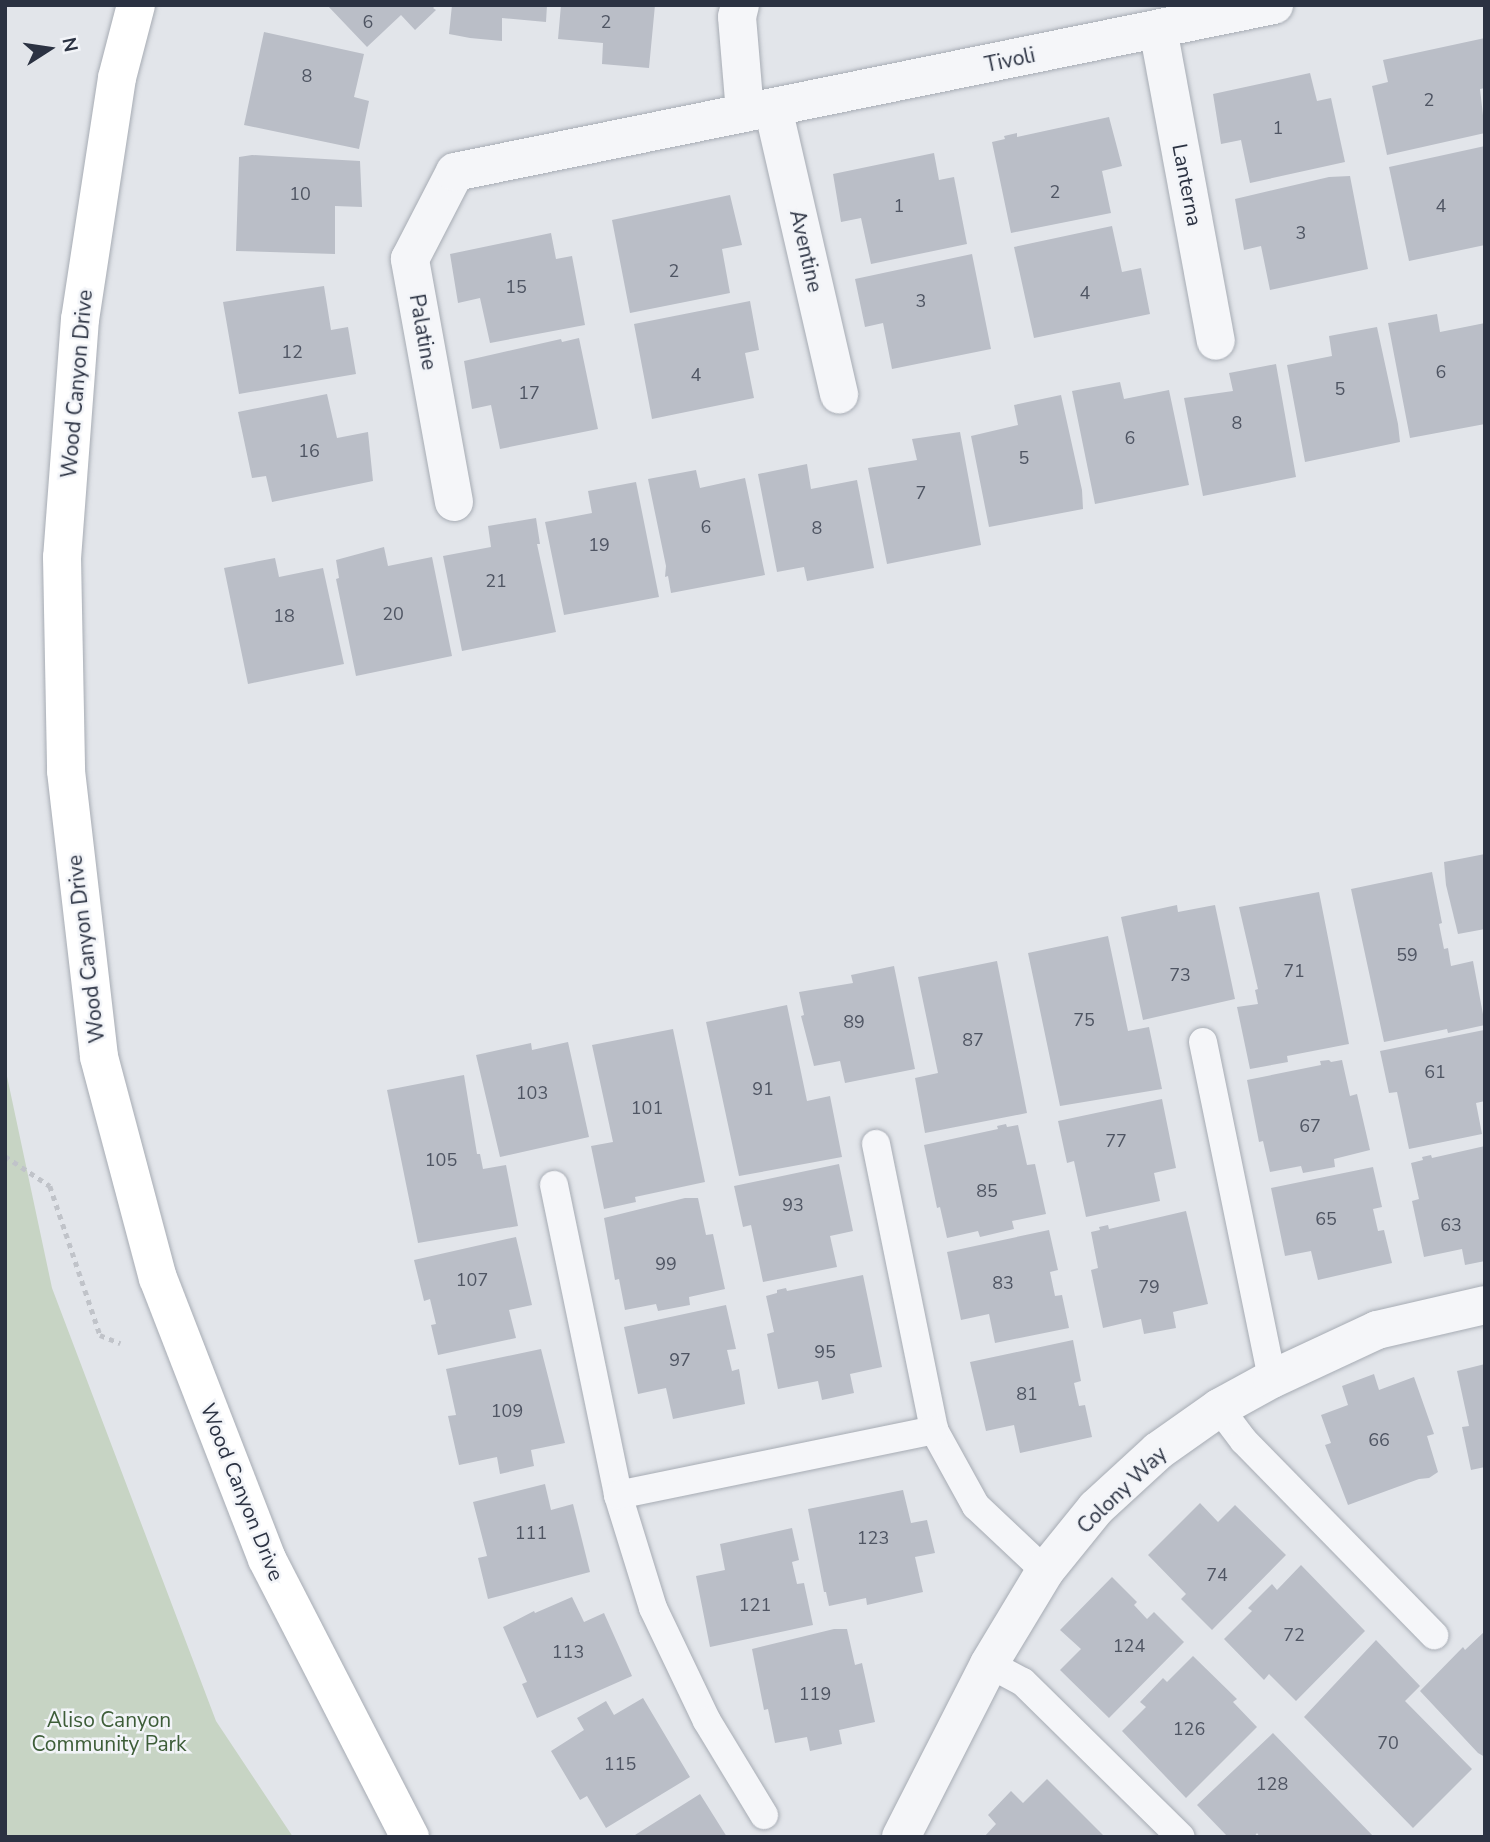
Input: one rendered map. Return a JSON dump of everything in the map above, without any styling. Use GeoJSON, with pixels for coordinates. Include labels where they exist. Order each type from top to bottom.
{"type":"FeatureCollection","features":[{"type":"Feature","properties":{"kind":"main road","name":"Wood Canyon Drive"},"geometry":{"type":"LineString","coordinates":[[136,5],[117,78],[80,320],[62,557],[66,771],[99,1057],[158,1278],[267,1559],[410,1837]]}},
{"type":"Feature","properties":{"kind":"street"},"geometry":{"type":"LineString","coordinates":[[740,5],[737,17],[759,110]]}},
{"type":"Feature","properties":{"kind":"street","name":"Tivoli"},"geometry":{"type":"LineString","coordinates":[[456,172],[1274,5]]}},
{"type":"Feature","properties":{"kind":"street","name":"Lanterna"},"geometry":{"type":"LineString","coordinates":[[1158,29],[1216,341]]}},
{"type":"Feature","properties":{"kind":"street","name":"Aventine"},"geometry":{"type":"LineString","coordinates":[[759,110],[839,394]]}},
{"type":"Feature","properties":{"kind":"street","name":"Palatine"},"geometry":{"type":"LineString","coordinates":[[453,502],[410,259],[456,172]]}},
{"type":"Feature","properties":{"kind":"street","name":"Colony Way"},"geometry":{"type":"LineString","coordinates":[[901,1837],[989,1664],[1045,1571],[1096,1508],[1158,1451],[1219,1408],[1272,1379],[1377,1330],[1485,1305]]}},
{"type":"Feature","properties":{"kind":"lane"},"geometry":{"type":"LineString","coordinates":[[1203,1042],[1272,1379]]}},
{"type":"Feature","properties":{"kind":"lane"},"geometry":{"type":"LineString","coordinates":[[876,1144],[934,1430],[976,1506],[1045,1571]]}},
{"type":"Feature","properties":{"kind":"lane"},"geometry":{"type":"LineString","coordinates":[[554,1185],[618,1495],[653,1608],[707,1721],[764,1815]]}},
{"type":"Feature","properties":{"kind":"lane"},"geometry":{"type":"LineString","coordinates":[[1219,1408],[1244,1441],[1434,1635]]}},
{"type":"Feature","properties":{"kind":"lane"},"geometry":{"type":"LineString","coordinates":[[618,1495],[934,1430]]}},
{"type":"Feature","properties":{"kind":"lane"},"geometry":{"type":"LineString","coordinates":[[989,1664],[1023,1682],[1181,1837]]}},
{"type":"Feature","properties":{"kind":"path"},"geometry":{"type":"LineString","coordinates":[[5,1156],[50,1186],[100,1335],[120,1343]]}},
{"type":"Feature","properties":{"kind":"green space","name":"Aliso Canyon Community Park"},"geometry":{"type":"Polygon","coordinates":[[[5,1067],[52,1288],[216,1721],[293,1837],[5,1837],[5,1067]]]}},
{"type":"Feature","properties":{"kind":"building"},"geometry":{"type":"Polygon","coordinates":[[[327,5],[436,5],[433,8],[436,10],[415,30],[401,15],[367,47],[327,5]]]}},
{"type":"Feature","properties":{"kind":"building"},"geometry":{"type":"Polygon","coordinates":[[[452,5],[547,5],[546,22],[502,18],[502,41],[470,38],[449,34],[452,5]]]}},
{"type":"Feature","properties":{"kind":"building"},"geometry":{"type":"Polygon","coordinates":[[[561,5],[655,5],[649,68],[602,64],[603,43],[558,39],[561,5]]]}},
{"type":"Feature","properties":{"kind":"building"},"geometry":{"type":"Polygon","coordinates":[[[264,32],[364,54],[354,97],[369,101],[359,149],[244,125],[264,32]]]}},
{"type":"Feature","properties":{"kind":"building"},"geometry":{"type":"Polygon","coordinates":[[[1485,38],[1485,88],[1480,89],[1485,133],[1387,155],[1372,86],[1388,82],[1383,60],[1485,38]]]}},
{"type":"Feature","properties":{"kind":"building"},"geometry":{"type":"Polygon","coordinates":[[[1310,73],[1317,101],[1331,98],[1345,162],[1250,183],[1241,140],[1221,144],[1213,94],[1310,73]]]}},
{"type":"Feature","properties":{"kind":"building"},"geometry":{"type":"Polygon","coordinates":[[[1109,117],[1122,166],[1102,171],[1111,213],[1011,233],[992,142],[1017,133],[1017,137],[1109,117]]]}},
{"type":"Feature","properties":{"kind":"building"},"geometry":{"type":"Polygon","coordinates":[[[1485,146],[1485,245],[1409,261],[1389,167],[1485,146]]]}},
{"type":"Feature","properties":{"kind":"building"},"geometry":{"type":"Polygon","coordinates":[[[934,153],[939,180],[954,177],[967,244],[871,264],[861,218],[841,222],[833,174],[934,153]]]}},
{"type":"Feature","properties":{"kind":"building"},"geometry":{"type":"Polygon","coordinates":[[[252,155],[360,161],[362,207],[335,206],[335,254],[236,251],[239,157],[252,155]]]}},
{"type":"Feature","properties":{"kind":"building"},"geometry":{"type":"Polygon","coordinates":[[[1350,176],[1368,269],[1270,290],[1261,246],[1244,250],[1235,199],[1329,177],[1350,176]]]}},
{"type":"Feature","properties":{"kind":"building"},"geometry":{"type":"Polygon","coordinates":[[[730,195],[742,245],[722,249],[730,293],[630,313],[612,220],[730,195]]]}},
{"type":"Feature","properties":{"kind":"building"},"geometry":{"type":"Polygon","coordinates":[[[1112,226],[1122,272],[1141,268],[1150,314],[1034,338],[1014,247],[1112,226]]]}},
{"type":"Feature","properties":{"kind":"building"},"geometry":{"type":"Polygon","coordinates":[[[551,233],[556,259],[572,256],[585,325],[490,343],[480,298],[458,303],[450,254],[551,233]]]}},
{"type":"Feature","properties":{"kind":"building"},"geometry":{"type":"Polygon","coordinates":[[[972,254],[991,349],[892,369],[883,323],[865,327],[855,279],[972,254]]]}},
{"type":"Feature","properties":{"kind":"building"},"geometry":{"type":"Polygon","coordinates":[[[324,286],[331,330],[348,327],[356,374],[239,394],[223,302],[324,286]]]}},
{"type":"Feature","properties":{"kind":"building"},"geometry":{"type":"Polygon","coordinates":[[[750,301],[759,350],[745,353],[754,398],[652,419],[634,324],[750,301]]]}},
{"type":"Feature","properties":{"kind":"building"},"geometry":{"type":"Polygon","coordinates":[[[1437,314],[1440,332],[1485,323],[1485,424],[1410,438],[1388,323],[1437,314]]]}},
{"type":"Feature","properties":{"kind":"building"},"geometry":{"type":"Polygon","coordinates":[[[1377,327],[1400,442],[1305,462],[1287,365],[1332,356],[1329,336],[1377,327]]]}},
{"type":"Feature","properties":{"kind":"building"},"geometry":{"type":"Polygon","coordinates":[[[579,338],[598,429],[500,449],[491,405],[472,409],[464,361],[561,339],[562,342],[579,338]]]}},
{"type":"Feature","properties":{"kind":"building"},"geometry":{"type":"Polygon","coordinates":[[[1276,364],[1296,477],[1203,496],[1184,398],[1233,391],[1229,373],[1276,364]]]}},
{"type":"Feature","properties":{"kind":"building"},"geometry":{"type":"Polygon","coordinates":[[[1120,382],[1124,399],[1169,390],[1189,485],[1095,504],[1072,391],[1120,382]]]}},
{"type":"Feature","properties":{"kind":"building"},"geometry":{"type":"Polygon","coordinates":[[[327,394],[337,438],[368,432],[373,481],[272,502],[266,476],[252,478],[238,412],[327,394]]]}},
{"type":"Feature","properties":{"kind":"building"},"geometry":{"type":"Polygon","coordinates":[[[1061,395],[1082,490],[1083,509],[989,527],[971,436],[1018,425],[1014,405],[1061,395]]]}},
{"type":"Feature","properties":{"kind":"building"},"geometry":{"type":"Polygon","coordinates":[[[960,432],[981,545],[887,564],[868,468],[917,460],[912,439],[960,432]]]}},
{"type":"Feature","properties":{"kind":"building"},"geometry":{"type":"Polygon","coordinates":[[[807,464],[811,489],[857,480],[874,568],[807,581],[804,567],[777,572],[758,474],[807,464]]]}},
{"type":"Feature","properties":{"kind":"building"},"geometry":{"type":"Polygon","coordinates":[[[696,470],[700,488],[745,478],[765,575],[671,593],[668,576],[665,577],[666,566],[648,479],[696,470]]]}},
{"type":"Feature","properties":{"kind":"building"},"geometry":{"type":"Polygon","coordinates":[[[636,482],[659,597],[564,615],[545,522],[592,513],[588,491],[636,482]]]}},
{"type":"Feature","properties":{"kind":"building"},"geometry":{"type":"Polygon","coordinates":[[[536,518],[540,544],[537,544],[556,632],[462,651],[443,556],[491,547],[488,526],[536,518]]]}},
{"type":"Feature","properties":{"kind":"building"},"geometry":{"type":"Polygon","coordinates":[[[384,547],[388,566],[432,557],[452,656],[356,676],[336,579],[339,578],[336,560],[384,547]]]}},
{"type":"Feature","properties":{"kind":"building"},"geometry":{"type":"Polygon","coordinates":[[[275,558],[279,577],[323,568],[344,664],[248,684],[224,568],[275,558]]]}},
{"type":"Feature","properties":{"kind":"building"},"geometry":{"type":"Polygon","coordinates":[[[1485,854],[1485,929],[1458,934],[1446,885],[1444,862],[1485,854]]]}},
{"type":"Feature","properties":{"kind":"building"},"geometry":{"type":"Polygon","coordinates":[[[1432,872],[1444,949],[1448,948],[1451,966],[1473,961],[1485,1025],[1448,1033],[1447,1029],[1384,1042],[1351,889],[1432,872]]]}},
{"type":"Feature","properties":{"kind":"building"},"geometry":{"type":"Polygon","coordinates":[[[1319,892],[1349,1044],[1287,1056],[1288,1062],[1250,1069],[1237,1007],[1258,1004],[1255,990],[1258,989],[1239,907],[1319,892]]]}},
{"type":"Feature","properties":{"kind":"building"},"geometry":{"type":"Polygon","coordinates":[[[1177,905],[1178,912],[1215,905],[1235,999],[1143,1020],[1121,917],[1177,905]]]}},
{"type":"Feature","properties":{"kind":"building"},"geometry":{"type":"Polygon","coordinates":[[[1108,936],[1128,1031],[1149,1027],[1162,1089],[1060,1106],[1028,953],[1108,936]]]}},
{"type":"Feature","properties":{"kind":"building"},"geometry":{"type":"Polygon","coordinates":[[[997,961],[1027,1113],[925,1133],[915,1078],[938,1073],[918,977],[997,961]]]}},
{"type":"Feature","properties":{"kind":"building"},"geometry":{"type":"Polygon","coordinates":[[[894,966],[915,1069],[845,1083],[840,1061],[814,1066],[801,1016],[804,1015],[799,992],[853,983],[851,975],[894,966]]]}},
{"type":"Feature","properties":{"kind":"building"},"geometry":{"type":"Polygon","coordinates":[[[787,1005],[807,1101],[830,1096],[842,1157],[739,1176],[706,1022],[787,1005]]]}},
{"type":"Feature","properties":{"kind":"building"},"geometry":{"type":"Polygon","coordinates":[[[673,1029],[705,1182],[635,1197],[636,1202],[604,1209],[591,1146],[613,1142],[592,1045],[673,1029]]]}},
{"type":"Feature","properties":{"kind":"building"},"geometry":{"type":"Polygon","coordinates":[[[1484,1030],[1485,1101],[1476,1103],[1482,1134],[1409,1149],[1397,1092],[1389,1093],[1380,1051],[1484,1030]]]}},
{"type":"Feature","properties":{"kind":"building"},"geometry":{"type":"Polygon","coordinates":[[[568,1042],[589,1137],[500,1157],[476,1055],[531,1043],[532,1050],[568,1042]]]}},
{"type":"Feature","properties":{"kind":"building"},"geometry":{"type":"Polygon","coordinates":[[[1342,1060],[1350,1096],[1357,1094],[1370,1150],[1334,1159],[1335,1167],[1303,1173],[1301,1166],[1270,1172],[1263,1141],[1259,1142],[1247,1080],[1321,1065],[1320,1061],[1342,1060]]]}},
{"type":"Feature","properties":{"kind":"building"},"geometry":{"type":"Polygon","coordinates":[[[464,1075],[477,1154],[480,1154],[483,1169],[506,1165],[518,1226],[418,1243],[387,1090],[464,1075]]]}},
{"type":"Feature","properties":{"kind":"building"},"geometry":{"type":"Polygon","coordinates":[[[1162,1099],[1176,1168],[1154,1173],[1160,1201],[1086,1217],[1074,1161],[1067,1163],[1058,1121],[1162,1099]]]}},
{"type":"Feature","properties":{"kind":"building"},"geometry":{"type":"Polygon","coordinates":[[[1006,1124],[1007,1127],[1018,1125],[1027,1165],[1035,1164],[1046,1214],[1012,1221],[1014,1229],[980,1237],[978,1231],[947,1238],[940,1207],[937,1208],[924,1145],[998,1129],[997,1126],[1006,1124]]]}},
{"type":"Feature","properties":{"kind":"building"},"geometry":{"type":"Polygon","coordinates":[[[1485,1146],[1485,1261],[1465,1265],[1462,1249],[1424,1257],[1412,1201],[1419,1199],[1411,1163],[1423,1160],[1422,1157],[1431,1155],[1432,1158],[1485,1146]]]}},
{"type":"Feature","properties":{"kind":"building"},"geometry":{"type":"Polygon","coordinates":[[[839,1164],[853,1231],[830,1236],[837,1267],[763,1282],[751,1225],[743,1227],[734,1186],[839,1164]]]}},
{"type":"Feature","properties":{"kind":"building"},"geometry":{"type":"Polygon","coordinates":[[[1373,1167],[1382,1207],[1373,1209],[1378,1231],[1384,1230],[1392,1263],[1318,1280],[1311,1251],[1285,1256],[1271,1188],[1373,1167]]]}},
{"type":"Feature","properties":{"kind":"building"},"geometry":{"type":"Polygon","coordinates":[[[685,1198],[698,1198],[706,1235],[713,1234],[725,1289],[689,1297],[690,1305],[658,1311],[656,1304],[625,1310],[619,1279],[615,1280],[604,1218],[685,1198]]]}},
{"type":"Feature","properties":{"kind":"building"},"geometry":{"type":"Polygon","coordinates":[[[1186,1211],[1208,1304],[1173,1312],[1176,1328],[1144,1334],[1141,1319],[1103,1328],[1091,1270],[1098,1268],[1091,1232],[1108,1225],[1109,1229],[1186,1211]]]}},
{"type":"Feature","properties":{"kind":"building"},"geometry":{"type":"Polygon","coordinates":[[[1049,1230],[1058,1270],[1050,1272],[1055,1296],[1062,1295],[1069,1328],[995,1343],[989,1314],[961,1320],[947,1252],[1049,1230]]]}},
{"type":"Feature","properties":{"kind":"building"},"geometry":{"type":"Polygon","coordinates":[[[516,1237],[532,1305],[509,1310],[516,1338],[438,1355],[431,1325],[436,1324],[430,1299],[424,1301],[414,1260],[516,1237]]]}},
{"type":"Feature","properties":{"kind":"building"},"geometry":{"type":"Polygon","coordinates":[[[863,1275],[882,1367],[850,1374],[854,1393],[822,1400],[818,1381],[778,1389],[767,1334],[774,1332],[766,1296],[786,1288],[787,1291],[863,1275]]]}},
{"type":"Feature","properties":{"kind":"building"},"geometry":{"type":"Polygon","coordinates":[[[726,1305],[736,1349],[727,1350],[732,1371],[739,1369],[745,1404],[673,1419],[666,1388],[638,1394],[624,1327],[726,1305]]]}},
{"type":"Feature","properties":{"kind":"building"},"geometry":{"type":"Polygon","coordinates":[[[1073,1340],[1081,1381],[1074,1383],[1079,1406],[1085,1405],[1092,1437],[1020,1453],[1014,1425],[986,1431],[970,1362],[1073,1340]]]}},
{"type":"Feature","properties":{"kind":"building"},"geometry":{"type":"Polygon","coordinates":[[[541,1349],[565,1443],[531,1450],[534,1466],[500,1474],[497,1457],[459,1465],[448,1416],[456,1415],[446,1369],[541,1349]]]}},
{"type":"Feature","properties":{"kind":"building"},"geometry":{"type":"Polygon","coordinates":[[[1485,1364],[1485,1467],[1471,1470],[1462,1427],[1469,1426],[1457,1371],[1485,1364]]]}},
{"type":"Feature","properties":{"kind":"building"},"geometry":{"type":"Polygon","coordinates":[[[1374,1374],[1379,1390],[1414,1377],[1434,1434],[1427,1436],[1438,1472],[1429,1478],[1419,1479],[1348,1505],[1325,1445],[1331,1443],[1321,1415],[1348,1405],[1342,1386],[1374,1374]]]}},
{"type":"Feature","properties":{"kind":"building"},"geometry":{"type":"Polygon","coordinates":[[[545,1484],[551,1510],[573,1504],[590,1572],[488,1599],[478,1558],[487,1556],[473,1502],[545,1484]]]}},
{"type":"Feature","properties":{"kind":"building"},"geometry":{"type":"Polygon","coordinates":[[[903,1490],[911,1523],[927,1520],[935,1553],[915,1557],[923,1592],[867,1605],[866,1598],[829,1606],[808,1509],[903,1490]]]}},
{"type":"Feature","properties":{"kind":"building"},"geometry":{"type":"Polygon","coordinates":[[[1200,1503],[1218,1522],[1235,1505],[1286,1555],[1212,1630],[1181,1599],[1186,1594],[1148,1555],[1200,1503]]]}},
{"type":"Feature","properties":{"kind":"building"},"geometry":{"type":"Polygon","coordinates":[[[792,1528],[799,1560],[792,1562],[797,1584],[804,1583],[813,1625],[710,1647],[696,1576],[725,1570],[720,1544],[792,1528]]]}},
{"type":"Feature","properties":{"kind":"building"},"geometry":{"type":"Polygon","coordinates":[[[1301,1565],[1365,1631],[1296,1701],[1269,1674],[1264,1680],[1224,1639],[1252,1611],[1248,1608],[1272,1584],[1277,1590],[1301,1565]]]}},
{"type":"Feature","properties":{"kind":"building"},"geometry":{"type":"Polygon","coordinates":[[[1112,1577],[1137,1602],[1134,1605],[1147,1619],[1154,1612],[1184,1642],[1109,1718],[1060,1670],[1081,1649],[1060,1630],[1112,1577]]]}},
{"type":"Feature","properties":{"kind":"building"},"geometry":{"type":"Polygon","coordinates":[[[572,1597],[584,1622],[604,1613],[632,1676],[537,1718],[522,1684],[527,1682],[503,1627],[534,1611],[535,1613],[572,1597]]]}},
{"type":"Feature","properties":{"kind":"building"},"geometry":{"type":"Polygon","coordinates":[[[834,1629],[847,1629],[855,1665],[862,1663],[875,1722],[839,1730],[842,1744],[810,1751],[807,1737],[775,1743],[768,1709],[764,1710],[752,1649],[834,1629]]]}},
{"type":"Feature","properties":{"kind":"building"},"geometry":{"type":"Polygon","coordinates":[[[1485,1631],[1485,1757],[1478,1753],[1420,1691],[1463,1647],[1465,1650],[1485,1631]]]}},
{"type":"Feature","properties":{"kind":"building"},"geometry":{"type":"Polygon","coordinates":[[[1376,1640],[1420,1686],[1405,1701],[1472,1769],[1413,1828],[1304,1717],[1376,1640]]]}},
{"type":"Feature","properties":{"kind":"building"},"geometry":{"type":"Polygon","coordinates":[[[1193,1656],[1237,1699],[1233,1702],[1257,1727],[1186,1798],[1122,1731],[1146,1707],[1140,1702],[1163,1678],[1167,1682],[1193,1656]]]}},
{"type":"Feature","properties":{"kind":"building"},"geometry":{"type":"Polygon","coordinates":[[[643,1698],[690,1777],[606,1828],[587,1796],[580,1800],[551,1751],[584,1730],[577,1718],[606,1701],[614,1715],[643,1698]]]}},
{"type":"Feature","properties":{"kind":"building"},"geometry":{"type":"Polygon","coordinates":[[[1273,1733],[1374,1837],[1260,1837],[1257,1833],[1254,1837],[1228,1837],[1197,1805],[1273,1733]]]}},
{"type":"Feature","properties":{"kind":"building"},"geometry":{"type":"Polygon","coordinates":[[[1047,1779],[1105,1837],[984,1837],[996,1824],[988,1815],[1011,1791],[1023,1803],[1047,1779]]]}},
{"type":"Feature","properties":{"kind":"building"},"geometry":{"type":"Polygon","coordinates":[[[700,1794],[727,1837],[626,1837],[635,1835],[700,1794]]]}}]}
